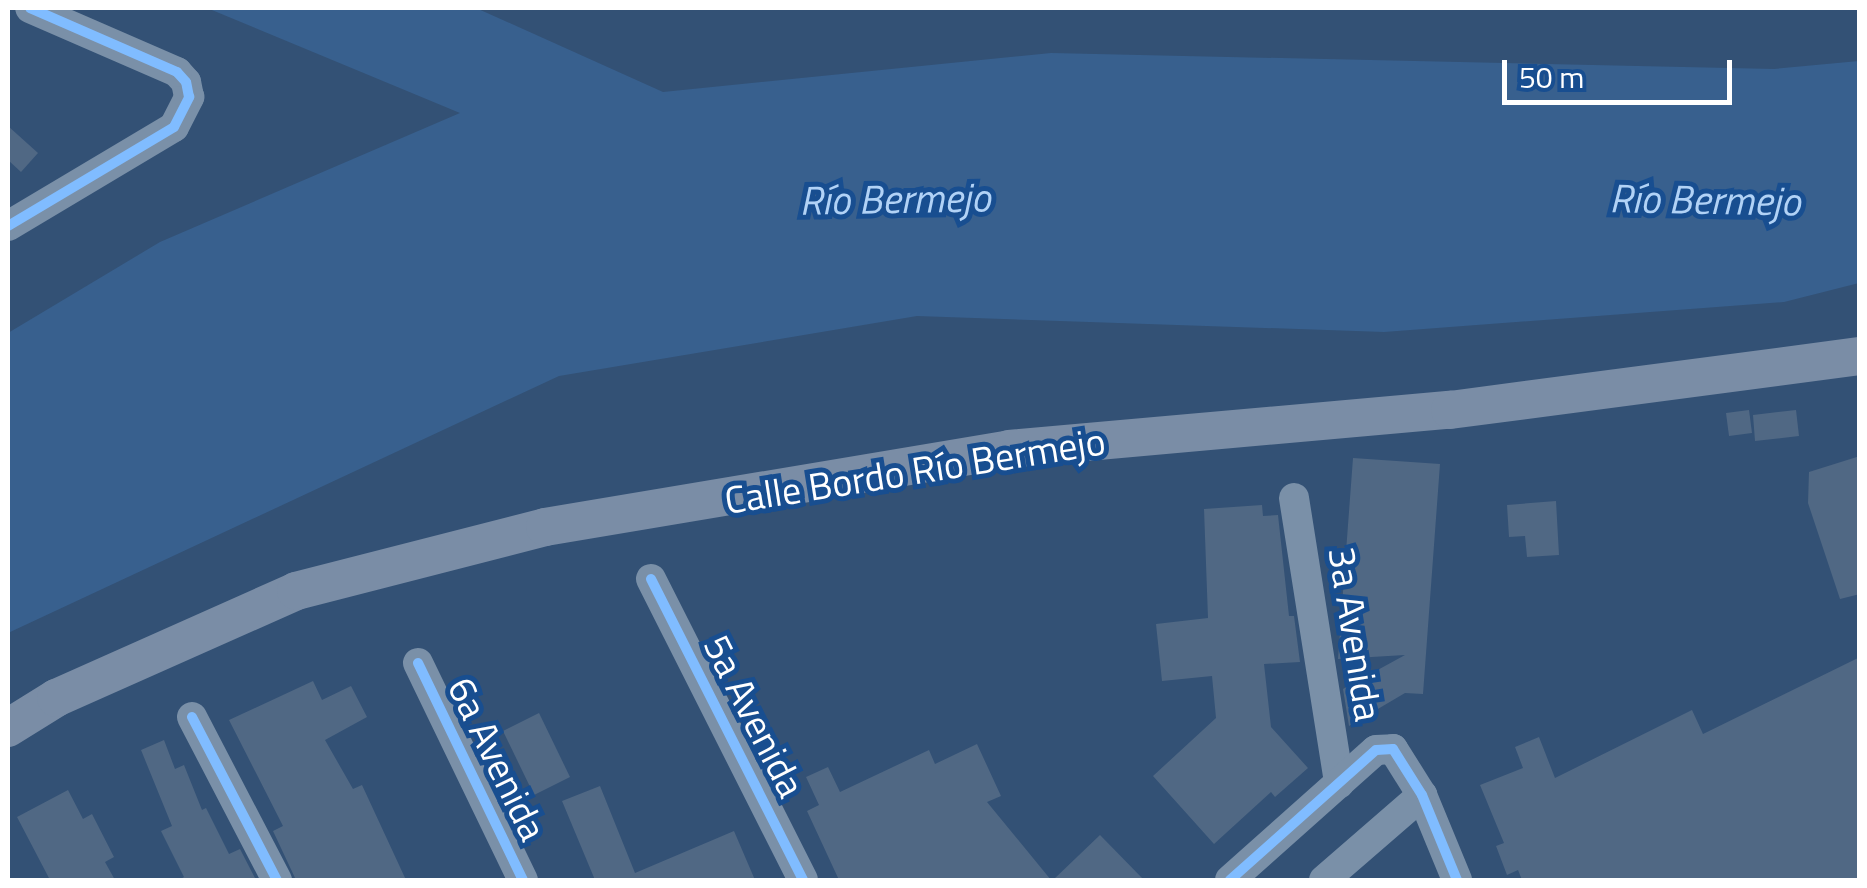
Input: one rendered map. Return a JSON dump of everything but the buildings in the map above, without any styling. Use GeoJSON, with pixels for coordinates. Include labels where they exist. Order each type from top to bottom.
{"type":"FeatureCollection","features":[{"type":"Feature","properties":{"kind":"main road","name":"Calle Bordo Río Bermejo"},"geometry":{"type":"LineString","coordinates":[[8,728],[56,698],[296,591],[545,527],[1009,449],[1450,410],[1860,356]]}},
{"type":"Feature","properties":{"kind":"street"},"geometry":{"type":"LineString","coordinates":[[8,226],[174,127],[190,97],[186,82],[177,72],[30,8]]}},
{"type":"Feature","properties":{"kind":"street","name":"3a Avenida"},"geometry":{"type":"LineString","coordinates":[[1294,498],[1338,783]]}},
{"type":"Feature","properties":{"kind":"street","name":"5a Avenida"},"geometry":{"type":"LineString","coordinates":[[651,579],[803,880]]}},
{"type":"Feature","properties":{"kind":"street","name":"6a Avenida"},"geometry":{"type":"LineString","coordinates":[[418,664],[523,880]]}},
{"type":"Feature","properties":{"kind":"street"},"geometry":{"type":"LineString","coordinates":[[192,716],[277,880]]}},
{"type":"Feature","properties":{"kind":"street"},"geometry":{"type":"LineString","coordinates":[[1230,880],[1376,750],[1394,749],[1422,795],[1457,880]]}},
{"type":"Feature","properties":{"kind":"street"},"geometry":{"type":"LineString","coordinates":[[1324,880],[1422,795]]}},
{"type":"Feature","properties":{"kind":"water","name":"Río Bermejo"},"geometry":{"type":"Polygon","coordinates":[[[207,8],[476,8],[663,92],[1051,53],[1774,69],[1859,61],[1859,283],[1784,302],[1384,332],[917,316],[559,376],[8,633],[8,333],[160,242],[460,113],[207,8]]]}},
{"type":"Feature","properties":{"kind":"cycle path"},"geometry":{"type":"LineString","coordinates":[[8,226],[174,127],[189,97],[186,82],[177,72],[30,8]]}},
{"type":"Feature","properties":{"kind":"cycle path"},"geometry":{"type":"LineString","coordinates":[[651,579],[803,880]]}},
{"type":"Feature","properties":{"kind":"cycle path"},"geometry":{"type":"LineString","coordinates":[[418,663],[523,880]]}},
{"type":"Feature","properties":{"kind":"cycle path"},"geometry":{"type":"LineString","coordinates":[[192,717],[277,880]]}},
{"type":"Feature","properties":{"kind":"cycle path"},"geometry":{"type":"LineString","coordinates":[[1230,880],[1376,750],[1393,749],[1422,795],[1457,880]]}}]}
